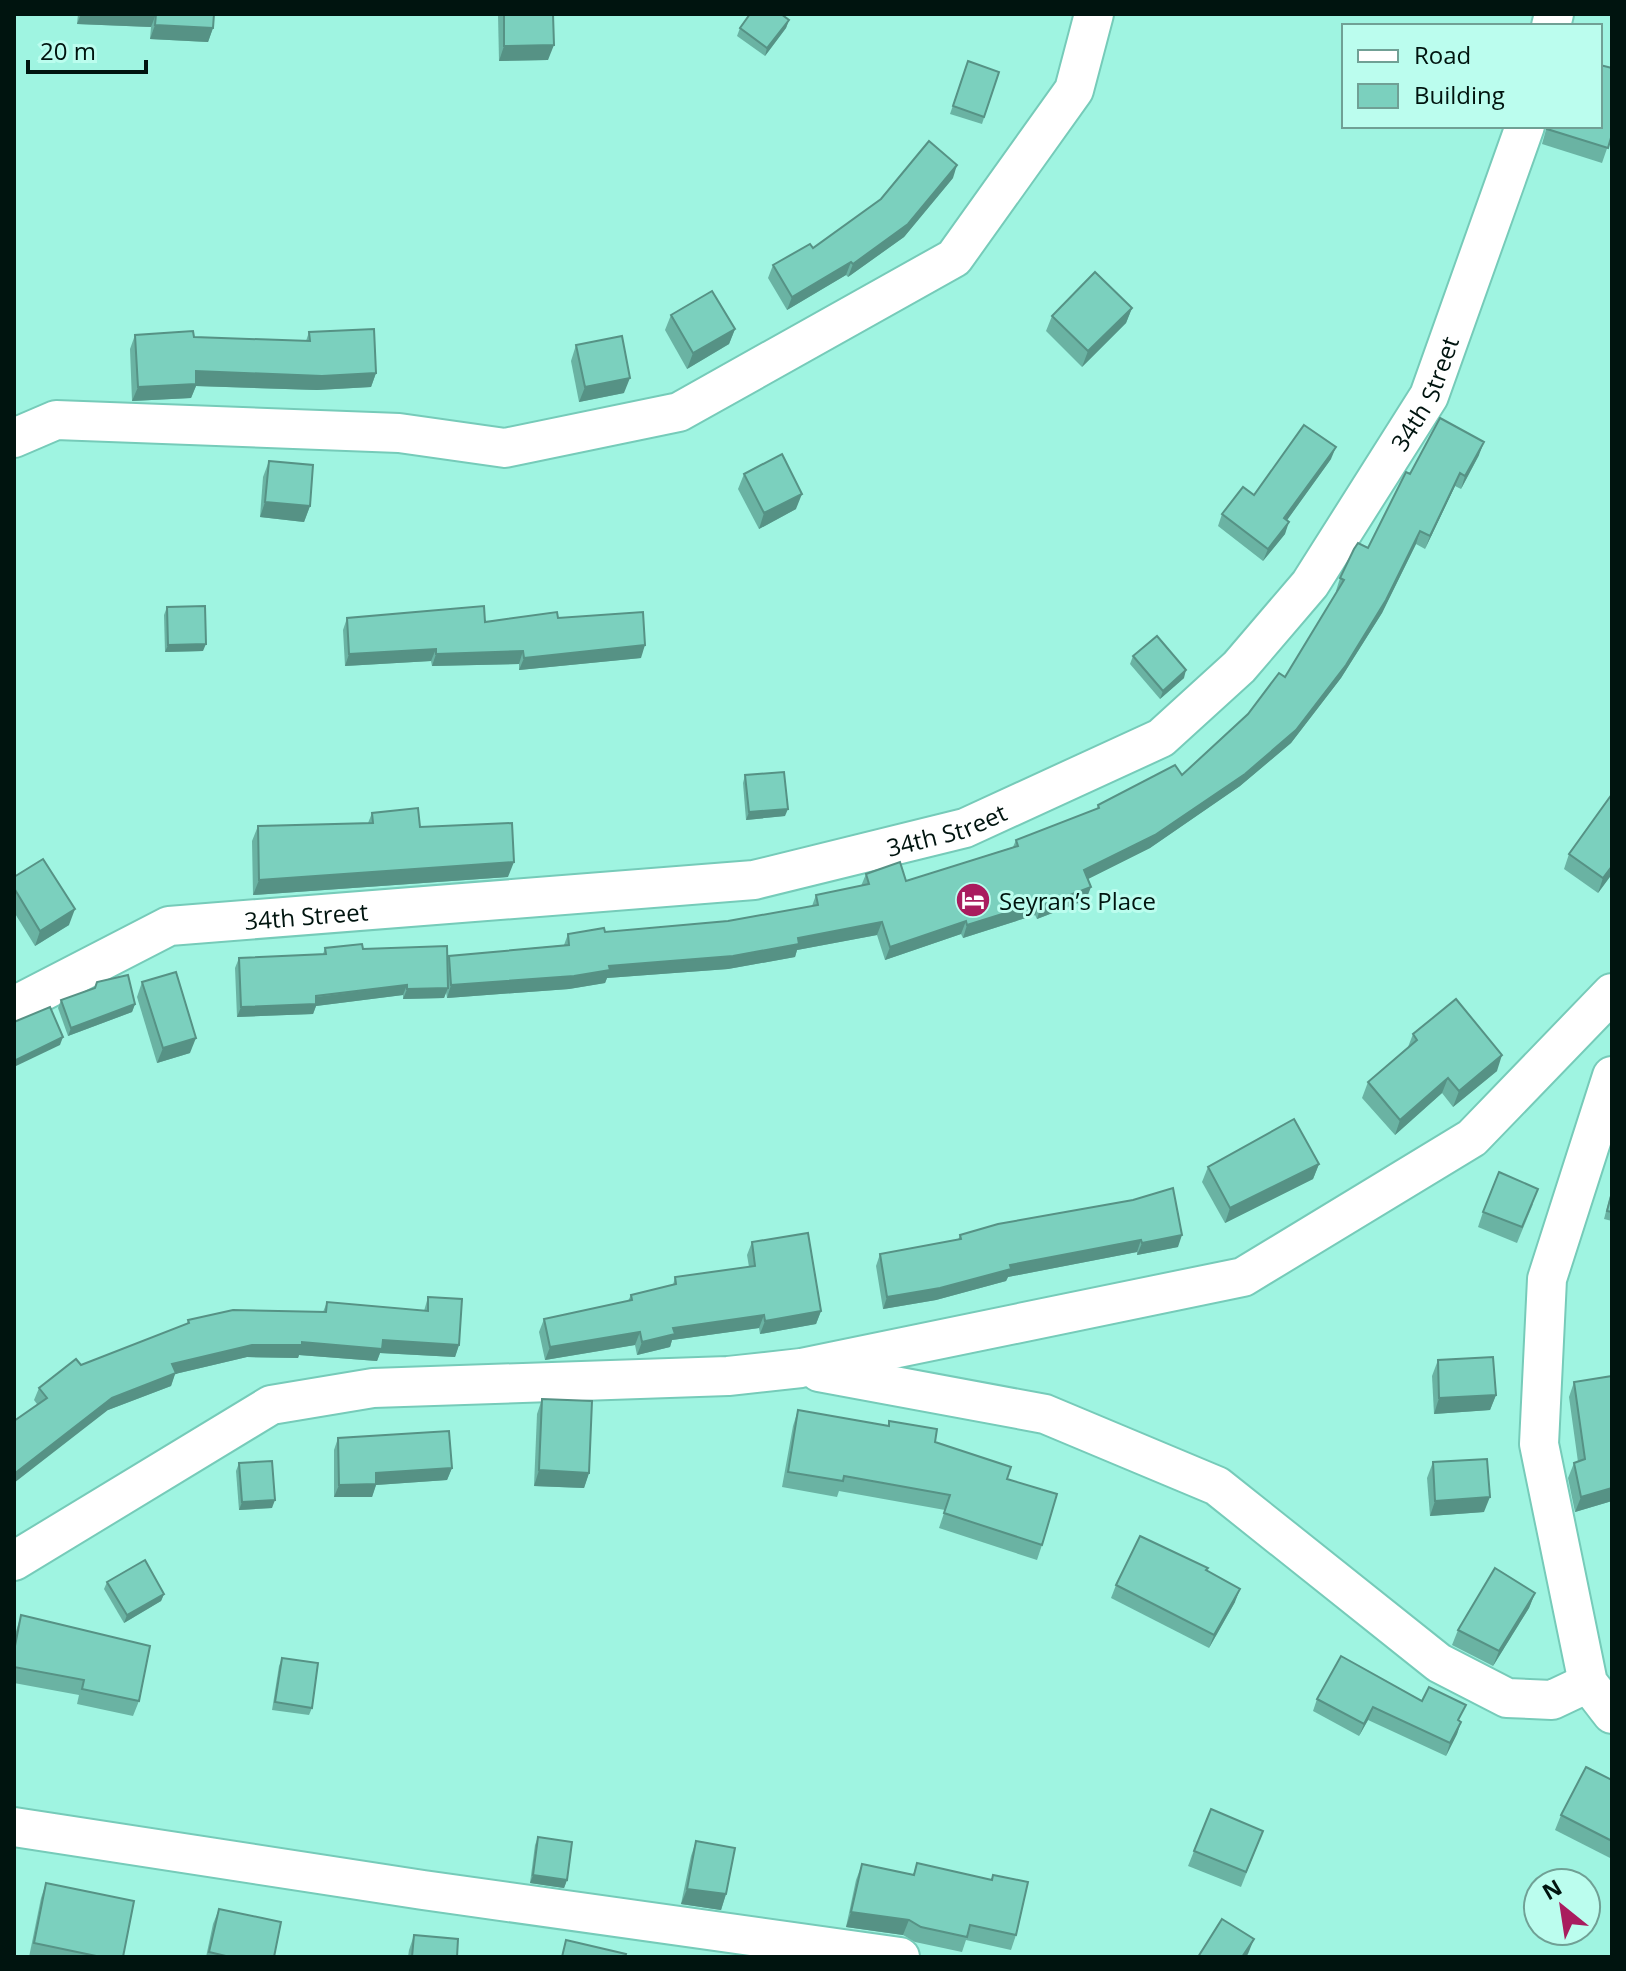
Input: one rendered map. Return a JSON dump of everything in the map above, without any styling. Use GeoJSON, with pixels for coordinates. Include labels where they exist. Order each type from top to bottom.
{"type":"FeatureCollection","features":[{"type":"Feature","properties":{"kind":"street"},"geometry":{"type":"LineString","coordinates":[[14,438],[56,420],[399,433],[505,448],[679,412],[954,258],[1074,90],[1094,14]]}},
{"type":"Feature","properties":{"kind":"street","name":"34th Street"},"geometry":{"type":"LineString","coordinates":[[14,1006],[169,926],[754,880],[965,828],[1161,738],[1239,667],[1310,584],[1429,396],[1524,128]]}},
{"type":"Feature","properties":{"kind":"street"},"geometry":{"type":"LineString","coordinates":[[14,1561],[271,1405],[373,1388],[728,1376],[801,1368],[1243,1277],[1472,1138],[1612,993]]}},
{"type":"Feature","properties":{"kind":"street"},"geometry":{"type":"LineString","coordinates":[[1612,1076],[1547,1279],[1539,1429],[1539,1444],[1588,1683],[1612,1714]]}},
{"type":"Feature","properties":{"kind":"street"},"geometry":{"type":"LineString","coordinates":[[801,1368],[1045,1414],[1217,1486],[1439,1663],[1507,1698],[1552,1700],[1588,1683]]}},
{"type":"Feature","properties":{"kind":"street"},"geometry":{"type":"LineString","coordinates":[[14,1827],[423,1890],[900,1957]]}},
{"type":"Feature","properties":{"kind":"building"},"geometry":{"type":"Polygon","coordinates":[[[156,14],[214,14],[213,28],[155,25],[156,14]]]}},
{"type":"Feature","properties":{"kind":"building"},"geometry":{"type":"Polygon","coordinates":[[[504,14],[553,14],[554,45],[504,46],[504,14]]]}},
{"type":"Feature","properties":{"kind":"building"},"geometry":{"type":"Polygon","coordinates":[[[750,14],[781,14],[789,20],[767,48],[740,28],[750,14]]]}},
{"type":"Feature","properties":{"kind":"building"},"geometry":{"type":"Polygon","coordinates":[[[968,61],[999,72],[984,117],[953,106],[968,61]]]}},
{"type":"Feature","properties":{"kind":"building"},"geometry":{"type":"Polygon","coordinates":[[[1602,66],[1612,68],[1612,134],[1608,148],[1547,129],[1602,128],[1602,66]]]}},
{"type":"Feature","properties":{"kind":"building"},"geometry":{"type":"Polygon","coordinates":[[[929,141],[957,165],[908,224],[853,264],[851,262],[792,297],[773,265],[810,244],[813,248],[881,199],[929,141]]]}},
{"type":"Feature","properties":{"kind":"building"},"geometry":{"type":"Polygon","coordinates":[[[1095,272],[1132,308],[1088,351],[1052,316],[1095,272]]]}},
{"type":"Feature","properties":{"kind":"building"},"geometry":{"type":"Polygon","coordinates":[[[712,291],[735,329],[693,353],[671,315],[712,291]]]}},
{"type":"Feature","properties":{"kind":"building"},"geometry":{"type":"Polygon","coordinates":[[[374,329],[376,373],[322,376],[196,371],[196,384],[138,387],[135,335],[193,331],[194,337],[310,341],[309,332],[374,329]]]}},
{"type":"Feature","properties":{"kind":"building"},"geometry":{"type":"Polygon","coordinates":[[[622,336],[630,378],[585,387],[576,345],[622,336]]]}},
{"type":"Feature","properties":{"kind":"building"},"geometry":{"type":"Polygon","coordinates":[[[1440,418],[1484,442],[1465,476],[1460,473],[1430,536],[1420,531],[1386,600],[1346,665],[1296,730],[1245,774],[1155,835],[1084,870],[1091,887],[1041,906],[1040,902],[967,925],[966,921],[890,947],[882,922],[798,938],[799,944],[733,956],[609,966],[610,970],[574,976],[451,985],[449,956],[569,945],[568,934],[604,928],[605,932],[728,921],[818,905],[816,895],[869,884],[866,874],[900,862],[906,881],[1018,846],[1016,840],[1099,808],[1098,805],[1175,765],[1182,775],[1248,714],[1279,673],[1285,677],[1344,580],[1340,578],[1354,549],[1358,543],[1368,548],[1406,472],[1410,474],[1440,418]]]}},
{"type":"Feature","properties":{"kind":"building"},"geometry":{"type":"Polygon","coordinates":[[[1304,425],[1336,447],[1284,518],[1289,522],[1268,549],[1222,514],[1243,487],[1254,495],[1304,425]]]}},
{"type":"Feature","properties":{"kind":"building"},"geometry":{"type":"Polygon","coordinates":[[[782,454],[802,494],[764,513],[744,474],[782,454]]]}},
{"type":"Feature","properties":{"kind":"building"},"geometry":{"type":"Polygon","coordinates":[[[269,461],[313,465],[310,506],[265,502],[269,461]]]}},
{"type":"Feature","properties":{"kind":"building"},"geometry":{"type":"Polygon","coordinates":[[[205,606],[206,644],[168,645],[167,607],[205,606]]]}},
{"type":"Feature","properties":{"kind":"building"},"geometry":{"type":"Polygon","coordinates":[[[484,606],[485,622],[557,612],[558,618],[643,612],[645,645],[524,658],[523,651],[436,654],[436,649],[349,654],[347,618],[484,606]]]}},
{"type":"Feature","properties":{"kind":"building"},"geometry":{"type":"Polygon","coordinates":[[[1157,636],[1186,670],[1163,691],[1133,656],[1157,636]]]}},
{"type":"Feature","properties":{"kind":"building"},"geometry":{"type":"Polygon","coordinates":[[[784,772],[788,809],[749,812],[745,775],[784,772]]]}},
{"type":"Feature","properties":{"kind":"building"},"geometry":{"type":"Polygon","coordinates":[[[1612,794],[1612,866],[1603,878],[1569,854],[1612,794]]]}},
{"type":"Feature","properties":{"kind":"building"},"geometry":{"type":"Polygon","coordinates":[[[418,808],[420,827],[512,823],[514,862],[259,880],[258,826],[373,823],[372,813],[418,808]]]}},
{"type":"Feature","properties":{"kind":"building"},"geometry":{"type":"Polygon","coordinates":[[[43,859],[75,909],[40,931],[14,888],[14,877],[43,859]]]}},
{"type":"Feature","properties":{"kind":"building"},"geometry":{"type":"Polygon","coordinates":[[[362,944],[363,949],[447,946],[448,988],[407,989],[407,985],[316,996],[316,1004],[241,1007],[239,958],[326,954],[325,948],[362,944]]]}},
{"type":"Feature","properties":{"kind":"building"},"geometry":{"type":"Polygon","coordinates":[[[176,972],[196,1038],[163,1048],[142,982],[176,972]]]}},
{"type":"Feature","properties":{"kind":"building"},"geometry":{"type":"Polygon","coordinates":[[[128,975],[135,1004],[71,1028],[61,1000],[95,988],[97,982],[128,975]]]}},
{"type":"Feature","properties":{"kind":"building"},"geometry":{"type":"Polygon","coordinates":[[[1456,999],[1502,1055],[1459,1091],[1448,1078],[1400,1120],[1368,1082],[1417,1040],[1413,1034],[1456,999]]]}},
{"type":"Feature","properties":{"kind":"building"},"geometry":{"type":"Polygon","coordinates":[[[50,1007],[63,1037],[14,1061],[14,1022],[50,1007]]]}},
{"type":"Feature","properties":{"kind":"building"},"geometry":{"type":"Polygon","coordinates":[[[1294,1119],[1319,1164],[1230,1208],[1208,1167],[1294,1119]]]}},
{"type":"Feature","properties":{"kind":"building"},"geometry":{"type":"Polygon","coordinates":[[[1499,1172],[1538,1189],[1522,1227],[1483,1212],[1499,1172]]]}},
{"type":"Feature","properties":{"kind":"building"},"geometry":{"type":"Polygon","coordinates":[[[1173,1188],[1182,1235],[1010,1265],[1011,1269],[940,1288],[887,1297],[880,1254],[961,1239],[960,1235],[998,1224],[1133,1200],[1173,1188]]]}},
{"type":"Feature","properties":{"kind":"building"},"geometry":{"type":"Polygon","coordinates":[[[1612,1192],[1612,1212],[1607,1211],[1612,1192]]]}},
{"type":"Feature","properties":{"kind":"building"},"geometry":{"type":"Polygon","coordinates":[[[808,1233],[821,1311],[765,1321],[764,1315],[673,1328],[675,1334],[642,1342],[640,1332],[550,1347],[544,1319],[632,1300],[631,1295],[676,1284],[675,1277],[755,1266],[752,1242],[808,1233]]]}},
{"type":"Feature","properties":{"kind":"building"},"geometry":{"type":"Polygon","coordinates":[[[428,1297],[462,1299],[459,1345],[383,1340],[382,1349],[302,1342],[302,1345],[252,1345],[172,1364],[176,1373],[112,1398],[14,1474],[14,1421],[47,1398],[39,1388],[76,1359],[81,1365],[189,1323],[188,1320],[233,1310],[326,1312],[327,1302],[428,1311],[428,1297]]]}},
{"type":"Feature","properties":{"kind":"building"},"geometry":{"type":"Polygon","coordinates":[[[1493,1357],[1496,1395],[1439,1398],[1438,1360],[1493,1357]]]}},
{"type":"Feature","properties":{"kind":"building"},"geometry":{"type":"Polygon","coordinates":[[[1612,1376],[1612,1488],[1581,1497],[1574,1463],[1585,1459],[1574,1382],[1612,1376]]]}},
{"type":"Feature","properties":{"kind":"building"},"geometry":{"type":"Polygon","coordinates":[[[542,1399],[592,1401],[589,1473],[539,1470],[542,1399]]]}},
{"type":"Feature","properties":{"kind":"building"},"geometry":{"type":"Polygon","coordinates":[[[798,1410],[889,1426],[889,1421],[937,1429],[935,1442],[1011,1467],[1007,1479],[1057,1494],[1042,1545],[944,1513],[950,1495],[844,1476],[843,1481],[788,1472],[798,1410]]]}},
{"type":"Feature","properties":{"kind":"building"},"geometry":{"type":"Polygon","coordinates":[[[449,1431],[452,1468],[376,1473],[376,1484],[339,1485],[338,1438],[449,1431]]]}},
{"type":"Feature","properties":{"kind":"building"},"geometry":{"type":"Polygon","coordinates":[[[1487,1459],[1490,1497],[1435,1501],[1433,1462],[1487,1459]]]}},
{"type":"Feature","properties":{"kind":"building"},"geometry":{"type":"Polygon","coordinates":[[[272,1461],[275,1500],[242,1502],[239,1463],[272,1461]]]}},
{"type":"Feature","properties":{"kind":"building"},"geometry":{"type":"Polygon","coordinates":[[[1140,1536],[1208,1568],[1206,1570],[1240,1589],[1214,1635],[1116,1585],[1140,1536]]]}},
{"type":"Feature","properties":{"kind":"building"},"geometry":{"type":"Polygon","coordinates":[[[145,1560],[164,1594],[127,1615],[107,1582],[145,1560]]]}},
{"type":"Feature","properties":{"kind":"building"},"geometry":{"type":"Polygon","coordinates":[[[1495,1568],[1535,1593],[1499,1651],[1458,1630],[1495,1568]]]}},
{"type":"Feature","properties":{"kind":"building"},"geometry":{"type":"Polygon","coordinates":[[[21,1615],[150,1646],[139,1701],[82,1689],[84,1680],[14,1667],[21,1615]]]}},
{"type":"Feature","properties":{"kind":"building"},"geometry":{"type":"Polygon","coordinates":[[[1341,1656],[1422,1701],[1429,1687],[1466,1705],[1450,1743],[1373,1707],[1364,1724],[1317,1699],[1341,1656]]]}},
{"type":"Feature","properties":{"kind":"building"},"geometry":{"type":"Polygon","coordinates":[[[282,1658],[318,1663],[312,1708],[275,1702],[282,1658]]]}},
{"type":"Feature","properties":{"kind":"building"},"geometry":{"type":"Polygon","coordinates":[[[1586,1767],[1612,1780],[1612,1841],[1561,1815],[1586,1767]]]}},
{"type":"Feature","properties":{"kind":"building"},"geometry":{"type":"Polygon","coordinates":[[[1211,1809],[1263,1831],[1246,1872],[1194,1851],[1211,1809]]]}},
{"type":"Feature","properties":{"kind":"building"},"geometry":{"type":"Polygon","coordinates":[[[538,1837],[572,1842],[567,1880],[533,1875],[538,1837]]]}},
{"type":"Feature","properties":{"kind":"building"},"geometry":{"type":"Polygon","coordinates":[[[696,1841],[735,1848],[726,1894],[687,1889],[696,1841]]]}},
{"type":"Feature","properties":{"kind":"building"},"geometry":{"type":"Polygon","coordinates":[[[917,1863],[992,1880],[993,1875],[1028,1882],[1016,1935],[970,1925],[967,1937],[921,1927],[909,1920],[851,1912],[862,1864],[914,1875],[917,1863]]]}},
{"type":"Feature","properties":{"kind":"building"},"geometry":{"type":"Polygon","coordinates":[[[46,1883],[134,1901],[123,1957],[101,1957],[34,1943],[46,1883]]]}},
{"type":"Feature","properties":{"kind":"building"},"geometry":{"type":"Polygon","coordinates":[[[219,1909],[281,1922],[274,1957],[230,1957],[209,1952],[219,1909]]]}},
{"type":"Feature","properties":{"kind":"building"},"geometry":{"type":"Polygon","coordinates":[[[1222,1919],[1254,1939],[1242,1957],[1198,1957],[1222,1919]]]}},
{"type":"Feature","properties":{"kind":"building"},"geometry":{"type":"Polygon","coordinates":[[[414,1935],[458,1939],[457,1957],[412,1957],[414,1935]]]}},
{"type":"Feature","properties":{"kind":"building"},"geometry":{"type":"Polygon","coordinates":[[[566,1940],[626,1954],[625,1957],[562,1957],[566,1940]]]}},
{"type":"Feature","properties":{"kind":"place","name":"Seyran’s Place"},"geometry":{"type":"Point","coordinates":[973,900]}}]}
